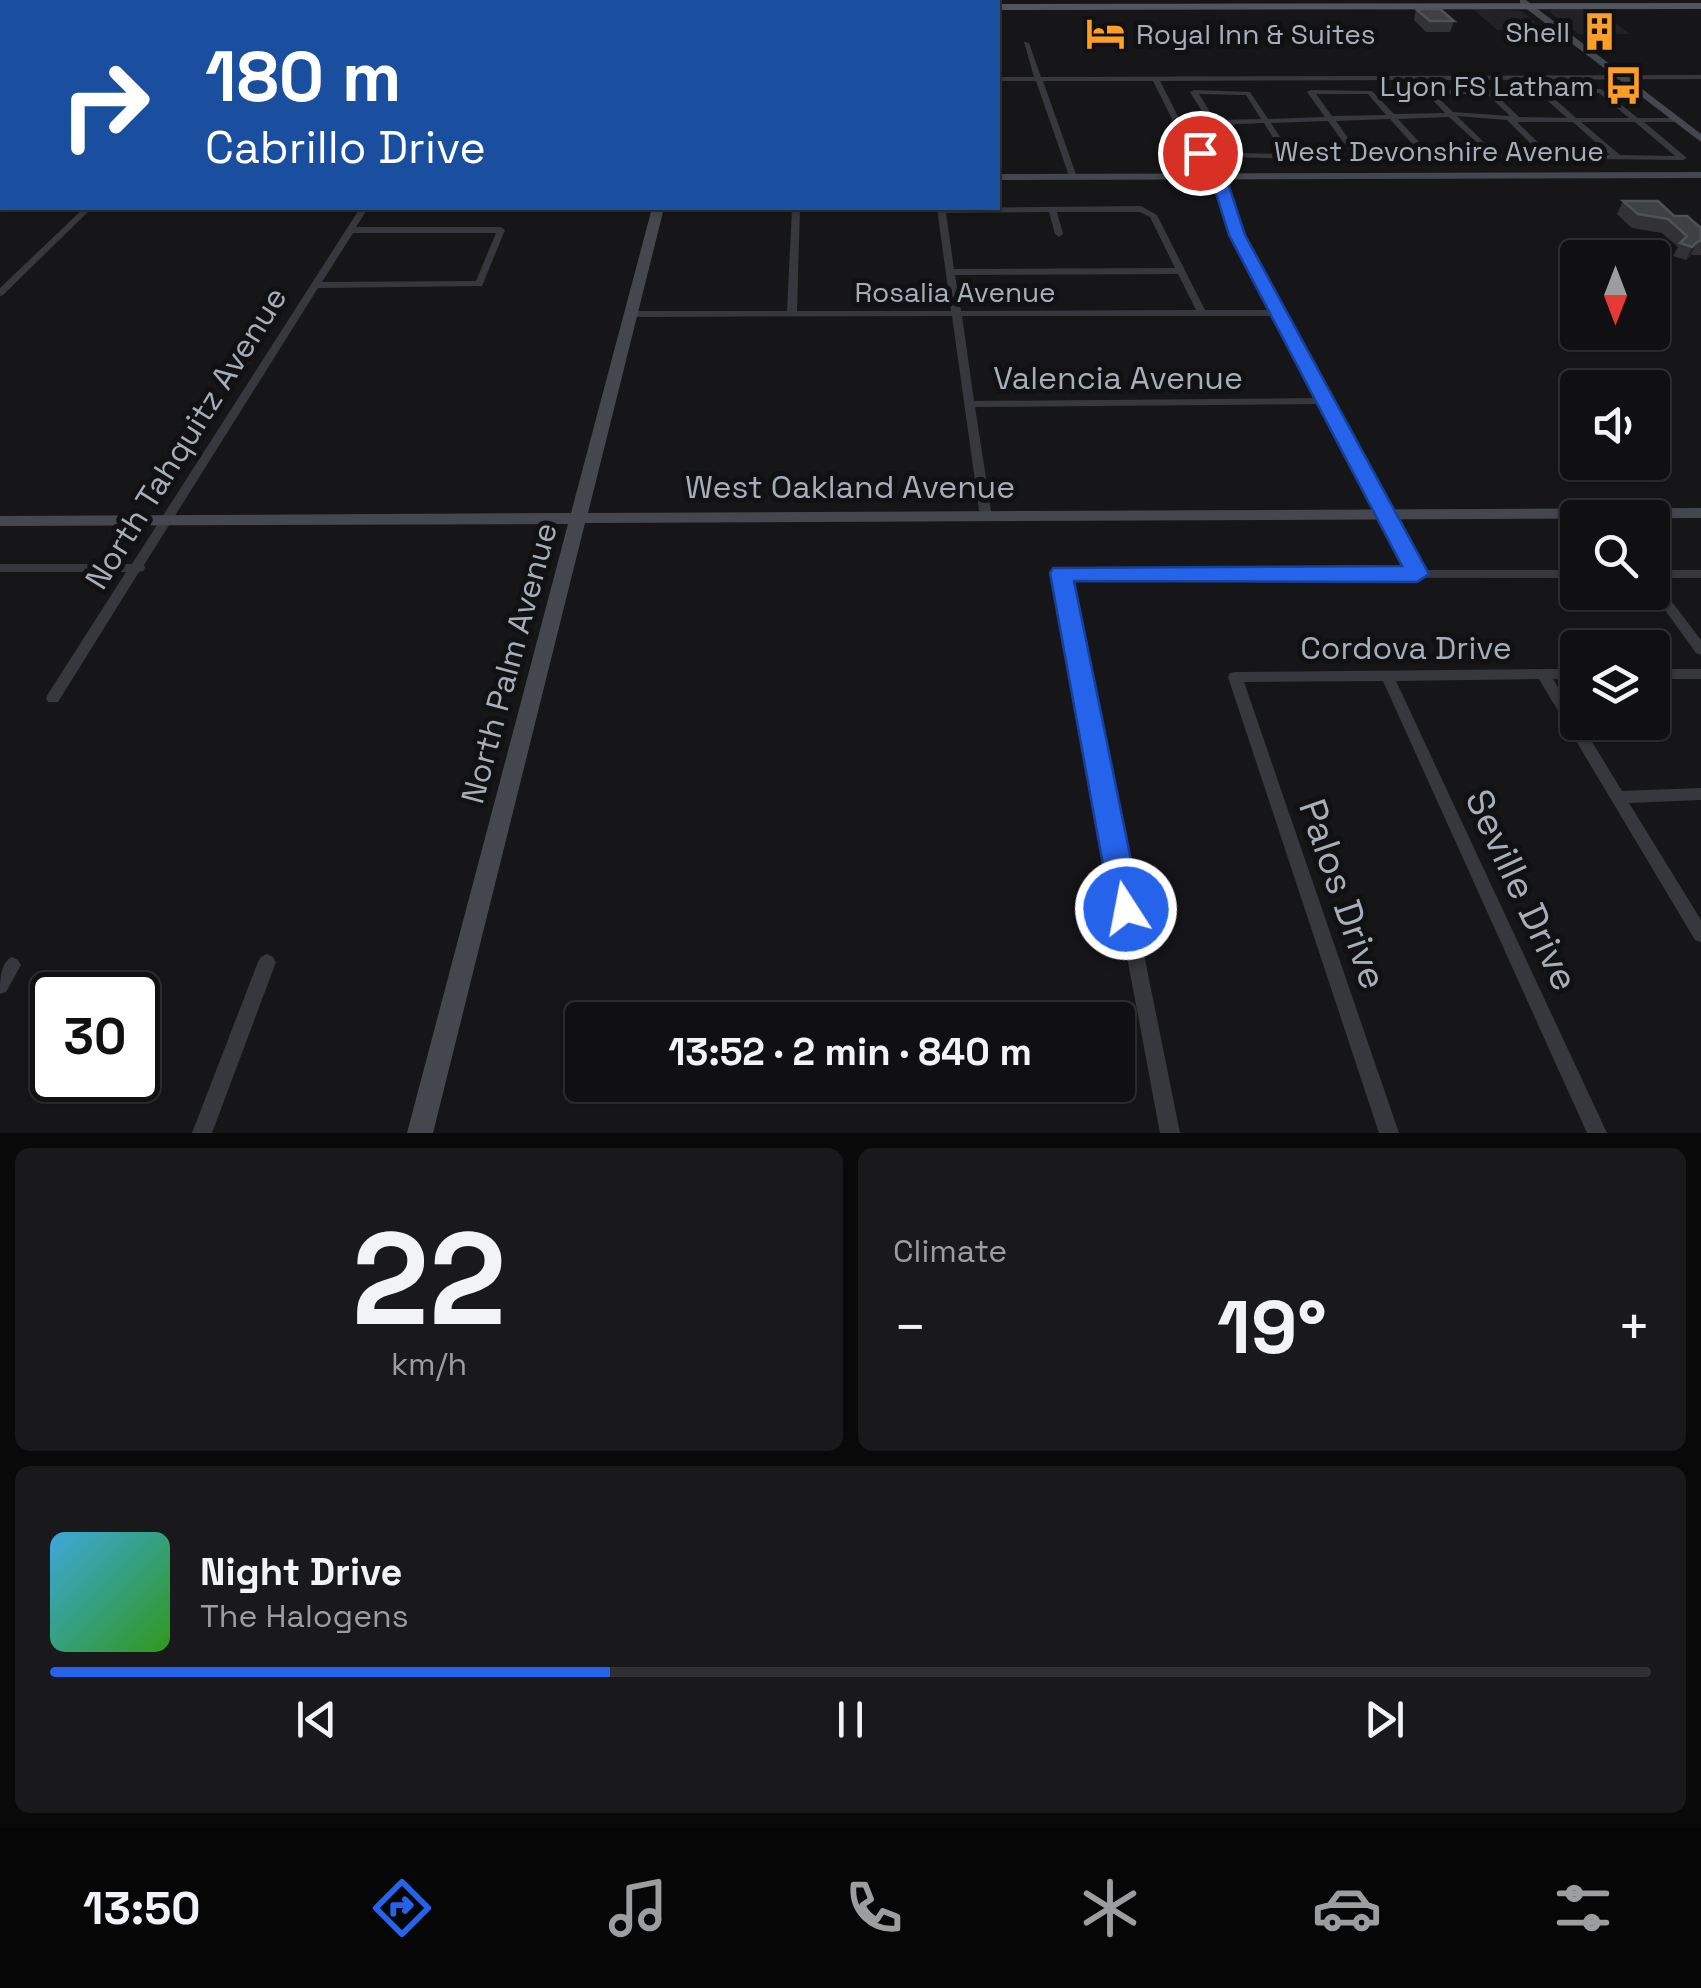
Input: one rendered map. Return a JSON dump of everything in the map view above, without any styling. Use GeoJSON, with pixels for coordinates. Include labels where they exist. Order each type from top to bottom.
{"type":"FeatureCollection","features":[{"type":"Feature","properties":{"kind":"main road"},"geometry":{"type":"LineString","coordinates":[[1116,3],[1255,7],[1524,3]]}},
{"type":"Feature","properties":{"kind":"main road"},"geometry":{"type":"LineString","coordinates":[[1255,7],[1359,3]]}},
{"type":"Feature","properties":{"kind":"main road"},"geometry":{"type":"LineString","coordinates":[[1000,5],[1701,4]]}},
{"type":"Feature","properties":{"kind":"street"},"geometry":{"type":"LineString","coordinates":[[1524,3],[1701,138]]}},
{"type":"Feature","properties":{"kind":"street"},"geometry":{"type":"LineString","coordinates":[[1026,43],[1072,177]]}},
{"type":"Feature","properties":{"kind":"street"},"geometry":{"type":"LineString","coordinates":[[1000,78],[1701,77]]}},
{"type":"Feature","properties":{"kind":"street"},"geometry":{"type":"LineString","coordinates":[[1154,78],[1178,124],[1218,177],[1237,235],[1417,574]]}},
{"type":"Feature","properties":{"kind":"street"},"geometry":{"type":"LineString","coordinates":[[1488,91],[1550,157]]}},
{"type":"Feature","properties":{"kind":"street"},"geometry":{"type":"LineString","coordinates":[[1541,91],[1617,157]]}},
{"type":"Feature","properties":{"kind":"street"},"geometry":{"type":"LineString","coordinates":[[1541,91],[1600,91],[1683,158],[1494,156],[1428,92],[1541,91]]}},
{"type":"Feature","properties":{"kind":"street"},"geometry":{"type":"LineString","coordinates":[[1194,92],[1248,93],[1289,157],[1233,156],[1212,124],[1194,92]]}},
{"type":"Feature","properties":{"kind":"street"},"geometry":{"type":"LineString","coordinates":[[1311,92],[1370,92],[1395,118],[1428,157],[1358,157],[1311,92]]}},
{"type":"Feature","properties":{"kind":"street"},"geometry":{"type":"LineString","coordinates":[[1178,124],[1453,115],[1677,120]]}},
{"type":"Feature","properties":{"kind":"street","name":"West Devonshire Avenue"},"geometry":{"type":"LineString","coordinates":[[1000,177],[1701,176]]}},
{"type":"Feature","properties":{"kind":"street"},"geometry":{"type":"LineString","coordinates":[[1000,210],[1141,209],[1153,215],[1178,271]]}},
{"type":"Feature","properties":{"kind":"street"},"geometry":{"type":"LineString","coordinates":[[0,293],[86,210]]}},
{"type":"Feature","properties":{"kind":"street","name":"North Tahquitz Avenue"},"geometry":{"type":"LineString","coordinates":[[53,698],[138,568],[162,520],[363,210]]}},
{"type":"Feature","properties":{"kind":"street","name":"North Palm Avenue"},"geometry":{"type":"LineString","coordinates":[[420,1133],[657,210]]}},
{"type":"Feature","properties":{"kind":"street"},"geometry":{"type":"LineString","coordinates":[[792,315],[796,210]]}},
{"type":"Feature","properties":{"kind":"street"},"geometry":{"type":"LineString","coordinates":[[942,210],[957,272],[957,314],[986,516]]}},
{"type":"Feature","properties":{"kind":"street"},"geometry":{"type":"LineString","coordinates":[[1052,210],[1059,234]]}},
{"type":"Feature","properties":{"kind":"street"},"geometry":{"type":"LineString","coordinates":[[314,284],[479,284],[501,230],[350,230]]}},
{"type":"Feature","properties":{"kind":"street"},"geometry":{"type":"LineString","coordinates":[[957,272],[1178,271],[1185,273],[1202,314]]}},
{"type":"Feature","properties":{"kind":"street","name":"Rosalia Avenue"},"geometry":{"type":"LineString","coordinates":[[631,314],[1280,314]]}},
{"type":"Feature","properties":{"kind":"street","name":"Valencia Avenue"},"geometry":{"type":"LineString","coordinates":[[970,404],[1327,401]]}},
{"type":"Feature","properties":{"kind":"street","name":"West Oakland Avenue"},"geometry":{"type":"LineString","coordinates":[[0,521],[1701,513]]}},
{"type":"Feature","properties":{"kind":"street"},"geometry":{"type":"LineString","coordinates":[[0,568],[138,568]]}},
{"type":"Feature","properties":{"kind":"street"},"geometry":{"type":"LineString","coordinates":[[1170,1133],[1061,573],[1560,574]]}},
{"type":"Feature","properties":{"kind":"street"},"geometry":{"type":"LineString","coordinates":[[1670,574],[1701,574]]}},
{"type":"Feature","properties":{"kind":"street"},"geometry":{"type":"LineString","coordinates":[[1670,608],[1701,650]]}},
{"type":"Feature","properties":{"kind":"street"},"geometry":{"type":"LineString","coordinates":[[1544,674],[1701,935]]}},
{"type":"Feature","properties":{"kind":"street","name":"Cordova Drive"},"geometry":{"type":"LineString","coordinates":[[1235,677],[1560,674]]}},
{"type":"Feature","properties":{"kind":"street"},"geometry":{"type":"LineString","coordinates":[[1670,674],[1701,674]]}},
{"type":"Feature","properties":{"kind":"street","name":"Seville Drive"},"geometry":{"type":"LineString","coordinates":[[1387,675],[1597,1133]]}},
{"type":"Feature","properties":{"kind":"street","name":"Palos Drive"},"geometry":{"type":"LineString","coordinates":[[1235,677],[1389,1133]]}},
{"type":"Feature","properties":{"kind":"street"},"geometry":{"type":"LineString","coordinates":[[1620,797],[1701,794]]}},
{"type":"Feature","properties":{"kind":"street"},"geometry":{"type":"LineString","coordinates":[[202,1133],[266,962]]}},
{"type":"Feature","properties":{"kind":"street"},"geometry":{"type":"LineString","coordinates":[[0,986],[12,965]]}},
{"type":"Feature","properties":{"kind":"shaded area"},"geometry":{"type":"Polygon","coordinates":[[[1473,9],[1521,11],[1545,30],[1497,30],[1473,9]]]}},
{"type":"Feature","properties":{"kind":"shaded area"},"geometry":{"type":"Polygon","coordinates":[[[1595,9],[1630,34],[1579,34],[1549,12],[1595,9]]]}},
{"type":"Feature","properties":{"kind":"building"},"geometry":{"type":"Polygon","coordinates":[[[1416,9],[1440,9],[1454,21],[1430,21],[1416,9]]]}},
{"type":"Feature","properties":{"kind":"building"},"geometry":{"type":"Polygon","coordinates":[[[1623,201],[1658,201],[1674,216],[1687,216],[1701,228],[1701,241],[1692,247],[1680,243],[1687,236],[1668,219],[1638,214],[1623,201]]]}},
{"type":"Feature","properties":{"kind":"place","name":"Shell"},"geometry":{"type":"Point","coordinates":[1600,32]}},
{"type":"Feature","properties":{"kind":"place","name":"Royal Inn & Suites"},"geometry":{"type":"Point","coordinates":[1106,34]}},
{"type":"Feature","properties":{"kind":"place","name":"Lyon FS Latham"},"geometry":{"type":"Point","coordinates":[1624,86]}},
{"type":"Feature","properties":{"kind":"route"},"geometry":{"type":"LineString","coordinates":[[1126,909],[1061,573],[1417,574],[1237,235],[1231,205],[1218,177],[1200,153]]}}]}
